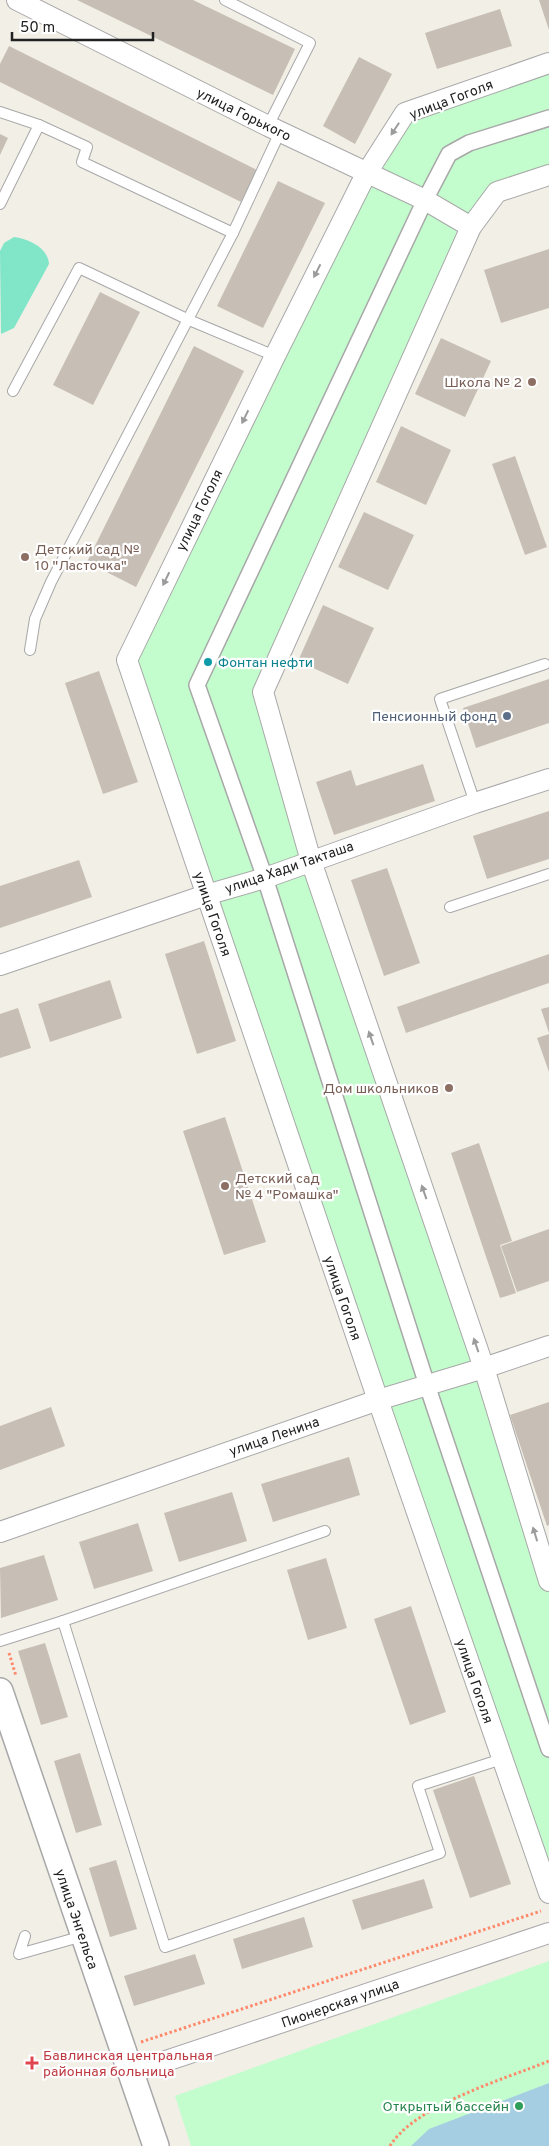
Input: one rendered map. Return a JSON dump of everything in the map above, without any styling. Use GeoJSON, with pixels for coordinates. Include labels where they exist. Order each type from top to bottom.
{"type":"FeatureCollection","features":[{"type":"Feature","properties":{"kind":"street","name":"улица Горького"},"geometry":{"type":"LineString","coordinates":[[17,0],[274,129],[366,174],[425,200],[471,227]]}},
{"type":"Feature","properties":{"kind":"street","name":"улица Гоголя"},"geometry":{"type":"LineString","coordinates":[[549,63],[405,113],[366,174],[127,660],[378,1400],[549,1893]]}},
{"type":"Feature","properties":{"kind":"street"},"geometry":{"type":"LineString","coordinates":[[549,118],[469,143],[449,154],[425,200],[197,685],[265,878],[427,1385],[549,1748]]}},
{"type":"Feature","properties":{"kind":"street"},"geometry":{"type":"LineString","coordinates":[[549,175],[497,192],[471,227],[262,692],[311,861],[484,1368],[549,1581]]}},
{"type":"Feature","properties":{"kind":"street","name":"улица Хади Такташа"},"geometry":{"type":"LineString","coordinates":[[0,965],[206,894],[265,878],[475,803],[549,779]]}},
{"type":"Feature","properties":{"kind":"street","name":"улица Ленина"},"geometry":{"type":"LineString","coordinates":[[0,1532],[378,1400],[549,1346]]}},
{"type":"Feature","properties":{"kind":"street","name":"улица Энгельса"},"geometry":{"type":"LineString","coordinates":[[0,1691],[156,2146]]}},
{"type":"Feature","properties":{"kind":"street","name":"Пионерская улица"},"geometry":{"type":"LineString","coordinates":[[130,2073],[549,1933]]}},
{"type":"Feature","properties":{"kind":"lane"},"geometry":{"type":"LineString","coordinates":[[30,650],[35,619],[51,582],[233,234],[310,43],[225,0]]}},
{"type":"Feature","properties":{"kind":"lane"},"geometry":{"type":"LineString","coordinates":[[0,112],[39,125],[86,147],[82,162],[233,234]]}},
{"type":"Feature","properties":{"kind":"lane"},"geometry":{"type":"LineString","coordinates":[[0,204],[39,125]]}},
{"type":"Feature","properties":{"kind":"lane"},"geometry":{"type":"LineString","coordinates":[[12,392],[79,268],[189,320],[275,356]]}},
{"type":"Feature","properties":{"kind":"lane"},"geometry":{"type":"LineString","coordinates":[[475,803],[440,699],[545,664]]}},
{"type":"Feature","properties":{"kind":"lane"},"geometry":{"type":"LineString","coordinates":[[450,907],[549,874]]}},
{"type":"Feature","properties":{"kind":"lane"},"geometry":{"type":"LineString","coordinates":[[0,1641],[325,1531]]}},
{"type":"Feature","properties":{"kind":"lane"},"geometry":{"type":"LineString","coordinates":[[63,1621],[165,1947],[440,1853],[418,1786],[502,1760]]}},
{"type":"Feature","properties":{"kind":"lane"},"geometry":{"type":"LineString","coordinates":[[26,1936],[19,1954],[83,1936]]}},
{"type":"Feature","properties":{"kind":"path"},"geometry":{"type":"LineString","coordinates":[[122,2049],[549,1908]]}},
{"type":"Feature","properties":{"kind":"path"},"geometry":{"type":"LineString","coordinates":[[390,2146],[417,2120],[438,2105],[549,2061]]}},
{"type":"Feature","properties":{"kind":"green space"},"geometry":{"type":"Polygon","coordinates":[[[549,63],[549,175],[497,192],[263,692],[549,1581],[549,1893],[127,660],[405,113],[549,63]]]}},
{"type":"Feature","properties":{"kind":"green space"},"geometry":{"type":"Polygon","coordinates":[[[14,237],[37,245],[45,253],[49,264],[14,328],[1,334],[0,251],[4,243],[14,237]]]}},
{"type":"Feature","properties":{"kind":"green space"},"geometry":{"type":"Polygon","coordinates":[[[549,1961],[549,2146],[191,2146],[175,2096],[549,1961]]]}},
{"type":"Feature","properties":{"kind":"water","name":"Открытый бассейн"},"geometry":{"type":"Polygon","coordinates":[[[549,2083],[549,2146],[411,2146],[429,2129],[549,2083]]]}},
{"type":"Feature","properties":{"kind":"building"},"geometry":{"type":"Polygon","coordinates":[[[77,0],[193,0],[295,49],[273,95],[77,0]]]}},
{"type":"Feature","properties":{"kind":"building"},"geometry":{"type":"Polygon","coordinates":[[[539,0],[549,0],[549,30],[539,0]]]}},
{"type":"Feature","properties":{"kind":"building"},"geometry":{"type":"Polygon","coordinates":[[[500,9],[512,46],[437,69],[425,33],[500,9]]]}},
{"type":"Feature","properties":{"kind":"building"},"geometry":{"type":"Polygon","coordinates":[[[9,46],[257,170],[241,202],[0,82],[0,64],[9,46]]]}},
{"type":"Feature","properties":{"kind":"building"},"geometry":{"type":"Polygon","coordinates":[[[359,57],[392,74],[355,144],[323,126],[359,57]]]}},
{"type":"Feature","properties":{"kind":"building"},"geometry":{"type":"Polygon","coordinates":[[[0,134],[8,138],[0,155],[0,134]]]}},
{"type":"Feature","properties":{"kind":"building"},"geometry":{"type":"Polygon","coordinates":[[[278,181],[325,203],[263,328],[217,306],[278,181]]]}},
{"type":"Feature","properties":{"kind":"building"},"geometry":{"type":"Polygon","coordinates":[[[549,249],[549,308],[501,323],[484,270],[549,249]]]}},
{"type":"Feature","properties":{"kind":"building"},"geometry":{"type":"Polygon","coordinates":[[[100,292],[140,312],[93,405],[53,385],[100,292]]]}},
{"type":"Feature","properties":{"kind":"building"},"geometry":{"type":"Polygon","coordinates":[[[441,338],[491,361],[465,417],[415,394],[441,338]]]}},
{"type":"Feature","properties":{"kind":"building"},"geometry":{"type":"Polygon","coordinates":[[[194,346],[244,371],[136,587],[87,562],[194,346]]]}},
{"type":"Feature","properties":{"kind":"building"},"geometry":{"type":"Polygon","coordinates":[[[401,426],[451,450],[426,505],[376,482],[401,426]]]}},
{"type":"Feature","properties":{"kind":"building"},"geometry":{"type":"Polygon","coordinates":[[[515,456],[547,547],[525,555],[492,464],[515,456]]]}},
{"type":"Feature","properties":{"kind":"building"},"geometry":{"type":"Polygon","coordinates":[[[364,512],[414,535],[388,590],[338,567],[364,512]]]}},
{"type":"Feature","properties":{"kind":"building"},"geometry":{"type":"Polygon","coordinates":[[[323,605],[374,628],[348,684],[298,661],[323,605]]]}},
{"type":"Feature","properties":{"kind":"building"},"geometry":{"type":"Polygon","coordinates":[[[99,671],[138,782],[103,794],[65,683],[99,671]]]}},
{"type":"Feature","properties":{"kind":"building","name":"Пенсионный фонд"},"geometry":{"type":"Polygon","coordinates":[[[549,679],[549,723],[476,748],[463,708],[549,679]]]}},
{"type":"Feature","properties":{"kind":"building"},"geometry":{"type":"Polygon","coordinates":[[[423,764],[435,801],[334,835],[316,782],[351,770],[356,786],[423,764]]]}},
{"type":"Feature","properties":{"kind":"building"},"geometry":{"type":"Polygon","coordinates":[[[549,811],[549,859],[487,879],[473,836],[549,811]]]}},
{"type":"Feature","properties":{"kind":"building"},"geometry":{"type":"Polygon","coordinates":[[[79,860],[92,897],[0,928],[0,886],[79,860]]]}},
{"type":"Feature","properties":{"kind":"building"},"geometry":{"type":"Polygon","coordinates":[[[387,868],[420,963],[384,976],[351,880],[387,868]]]}},
{"type":"Feature","properties":{"kind":"building"},"geometry":{"type":"Polygon","coordinates":[[[204,941],[236,1041],[197,1054],[165,954],[204,941]]]}},
{"type":"Feature","properties":{"kind":"building"},"geometry":{"type":"Polygon","coordinates":[[[549,954],[549,983],[406,1033],[397,1007],[549,954]]]}},
{"type":"Feature","properties":{"kind":"building"},"geometry":{"type":"Polygon","coordinates":[[[110,980],[122,1018],[50,1042],[38,1004],[110,980]]]}},
{"type":"Feature","properties":{"kind":"building"},"geometry":{"type":"Polygon","coordinates":[[[549,1007],[549,1033],[541,1009],[549,1007]]]}},
{"type":"Feature","properties":{"kind":"building"},"geometry":{"type":"Polygon","coordinates":[[[18,1008],[31,1048],[0,1058],[0,1014],[18,1008]]]}},
{"type":"Feature","properties":{"kind":"building"},"geometry":{"type":"Polygon","coordinates":[[[549,1034],[549,1072],[537,1038],[549,1034]]]}},
{"type":"Feature","properties":{"kind":"building","name":"Детский сад № 4 \"Ромашка\""},"geometry":{"type":"Polygon","coordinates":[[[225,1117],[266,1242],[224,1255],[183,1131],[225,1117]]]}},
{"type":"Feature","properties":{"kind":"building"},"geometry":{"type":"Polygon","coordinates":[[[479,1143],[512,1241],[500,1245],[516,1293],[500,1298],[451,1153],[479,1143]]]}},
{"type":"Feature","properties":{"kind":"building"},"geometry":{"type":"Polygon","coordinates":[[[549,1229],[549,1281],[517,1292],[501,1246],[549,1229]]]}},
{"type":"Feature","properties":{"kind":"building"},"geometry":{"type":"Polygon","coordinates":[[[549,1402],[549,1525],[547,1526],[510,1415],[549,1402]]]}},
{"type":"Feature","properties":{"kind":"building"},"geometry":{"type":"Polygon","coordinates":[[[51,1407],[65,1446],[0,1470],[0,1426],[51,1407]]]}},
{"type":"Feature","properties":{"kind":"building"},"geometry":{"type":"Polygon","coordinates":[[[349,1457],[360,1495],[273,1522],[261,1484],[349,1457]]]}},
{"type":"Feature","properties":{"kind":"building"},"geometry":{"type":"Polygon","coordinates":[[[232,1492],[247,1541],[179,1562],[164,1513],[232,1492]]]}},
{"type":"Feature","properties":{"kind":"building"},"geometry":{"type":"Polygon","coordinates":[[[138,1523],[153,1571],[94,1589],[79,1542],[138,1523]]]}},
{"type":"Feature","properties":{"kind":"building"},"geometry":{"type":"Polygon","coordinates":[[[44,1555],[58,1600],[1,1618],[0,1568],[44,1555]]]}},
{"type":"Feature","properties":{"kind":"building"},"geometry":{"type":"Polygon","coordinates":[[[326,1558],[347,1628],[308,1640],[287,1570],[326,1558]]]}},
{"type":"Feature","properties":{"kind":"building"},"geometry":{"type":"Polygon","coordinates":[[[411,1606],[446,1712],[410,1725],[374,1619],[411,1606]]]}},
{"type":"Feature","properties":{"kind":"building"},"geometry":{"type":"Polygon","coordinates":[[[45,1643],[68,1717],[41,1725],[18,1651],[45,1643]]]}},
{"type":"Feature","properties":{"kind":"building"},"geometry":{"type":"Polygon","coordinates":[[[80,1753],[102,1825],[76,1833],[54,1761],[80,1753]]]}},
{"type":"Feature","properties":{"kind":"building"},"geometry":{"type":"Polygon","coordinates":[[[474,1776],[511,1884],[470,1898],[433,1790],[474,1776]]]}},
{"type":"Feature","properties":{"kind":"building"},"geometry":{"type":"Polygon","coordinates":[[[116,1860],[137,1929],[110,1937],[89,1868],[116,1860]]]}},
{"type":"Feature","properties":{"kind":"building"},"geometry":{"type":"Polygon","coordinates":[[[424,1879],[433,1908],[362,1930],[352,1900],[424,1879]]]}},
{"type":"Feature","properties":{"kind":"building"},"geometry":{"type":"Polygon","coordinates":[[[304,1917],[313,1947],[242,1969],[233,1939],[304,1917]]]}},
{"type":"Feature","properties":{"kind":"building"},"geometry":{"type":"Polygon","coordinates":[[[195,1954],[205,1984],[134,2006],[124,1976],[195,1954]]]}},
{"type":"Feature","properties":{"kind":"place","name":"Школа № 2"},"geometry":{"type":"Point","coordinates":[532,382]}},
{"type":"Feature","properties":{"kind":"place","name":"Детский сад № 10 \"Ласточка\""},"geometry":{"type":"Point","coordinates":[25,557]}},
{"type":"Feature","properties":{"kind":"place","name":"Фонтан нефти"},"geometry":{"type":"Point","coordinates":[208,662]}},
{"type":"Feature","properties":{"kind":"place","name":"Пенсионный фонд"},"geometry":{"type":"Point","coordinates":[507,716]}},
{"type":"Feature","properties":{"kind":"place","name":"Дом школьников"},"geometry":{"type":"Point","coordinates":[449,1088]}},
{"type":"Feature","properties":{"kind":"place","name":"Детский сад № 4 \"Ромашка\""},"geometry":{"type":"Point","coordinates":[225,1186]}},
{"type":"Feature","properties":{"kind":"place","name":"Бавлинская центральная районная больница"},"geometry":{"type":"Point","coordinates":[32,2063]}},
{"type":"Feature","properties":{"kind":"place","name":"Открытый бассейн"},"geometry":{"type":"Point","coordinates":[519,2106]}}]}
